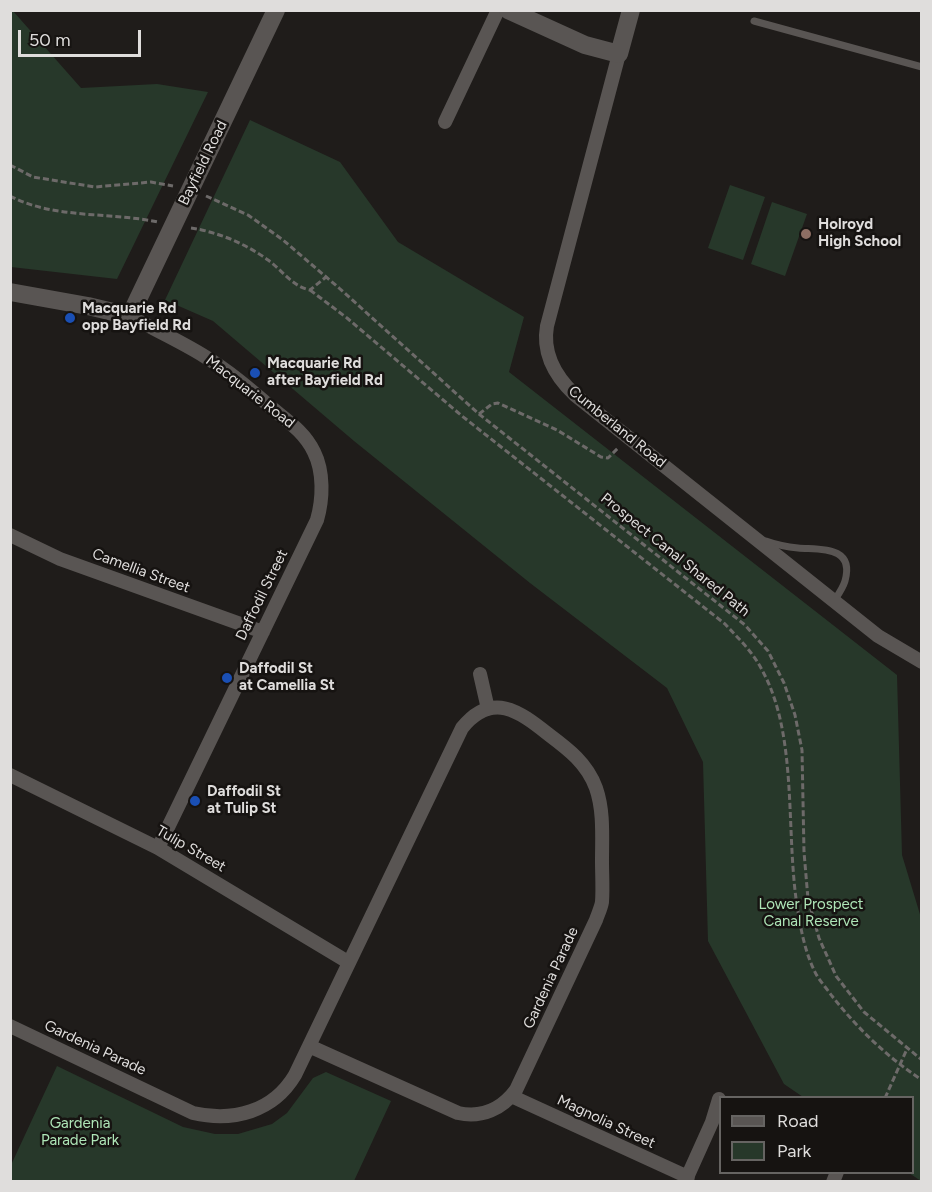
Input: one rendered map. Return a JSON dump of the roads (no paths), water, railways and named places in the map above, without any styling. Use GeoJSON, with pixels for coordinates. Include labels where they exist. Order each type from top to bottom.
{"type":"FeatureCollection","features":[{"type":"Feature","properties":{"kind":"street","name":"Bayfield Road"},"geometry":{"type":"LineString","coordinates":[[130,316],[276,10]]}},
{"type":"Feature","properties":{"kind":"street"},"geometry":{"type":"LineString","coordinates":[[445,122],[498,10]]}},
{"type":"Feature","properties":{"kind":"street"},"geometry":{"type":"LineString","coordinates":[[508,10],[585,45],[619,54]]}},
{"type":"Feature","properties":{"kind":"street","name":"Cumberland Road"},"geometry":{"type":"LineString","coordinates":[[631,10],[550,311],[545,339],[550,363],[564,384],[575,395],[878,636],[921,662]]}},
{"type":"Feature","properties":{"kind":"street","name":"Macquarie Road"},"geometry":{"type":"LineString","coordinates":[[10,292],[130,316],[184,344],[234,376],[300,432],[312,447]]}},
{"type":"Feature","properties":{"kind":"street","name":"Daffodil Street"},"geometry":{"type":"LineString","coordinates":[[158,848],[320,510],[321,483],[318,463],[312,447]]}},
{"type":"Feature","properties":{"kind":"street","name":"Camellia Street"},"geometry":{"type":"LineString","coordinates":[[10,535],[60,559],[263,632]]}},
{"type":"Feature","properties":{"kind":"street"},"geometry":{"type":"LineString","coordinates":[[480,675],[488,709]]}},
{"type":"Feature","properties":{"kind":"street","name":"Gardenia Parade"},"geometry":{"type":"LineString","coordinates":[[10,1026],[193,1113],[222,1117],[243,1114],[254,1111],[275,1099],[290,1084],[462,728],[475,715],[488,709],[506,708],[523,714],[570,750],[593,781],[601,813],[601,907],[520,1083],[504,1103],[485,1114],[458,1113],[309,1046]]}},
{"type":"Feature","properties":{"kind":"street","name":"Tulip Street"},"geometry":{"type":"LineString","coordinates":[[10,775],[158,848],[348,962]]}},
{"type":"Feature","properties":{"kind":"street","name":"Magnolia Street"},"geometry":{"type":"LineString","coordinates":[[511,1096],[687,1179],[712,1122],[719,1099]]}},
{"type":"Feature","properties":{"kind":"lane"},"geometry":{"type":"LineString","coordinates":[[754,21],[921,67]]}},
{"type":"Feature","properties":{"kind":"lane"},"geometry":{"type":"LineString","coordinates":[[750,534],[776,545],[835,551],[840,555],[846,571],[845,581],[834,601]]}},
{"type":"Feature","properties":{"kind":"place","name":"Holroyd High School"},"geometry":{"type":"Point","coordinates":[806,234]}},
{"type":"Feature","properties":{"kind":"place","name":"Macquarie Rd opp Bayfield Rd"},"geometry":{"type":"Point","coordinates":[70,318]}},
{"type":"Feature","properties":{"kind":"place","name":"Macquarie Rd after Bayfield Rd"},"geometry":{"type":"Point","coordinates":[255,373]}},
{"type":"Feature","properties":{"kind":"place","name":"Daffodil St at Camellia St"},"geometry":{"type":"Point","coordinates":[227,678]}},
{"type":"Feature","properties":{"kind":"place","name":"Daffodil St at Tulip St"},"geometry":{"type":"Point","coordinates":[195,801]}},
{"type":"Feature","properties":{"kind":"park label","name":"Lower Prospect Canal Reserve"},"geometry":{"type":"Point","coordinates":[811,914]}},
{"type":"Feature","properties":{"kind":"park label","name":"Gardenia Parade Park"},"geometry":{"type":"Point","coordinates":[80,1132]}}]}
